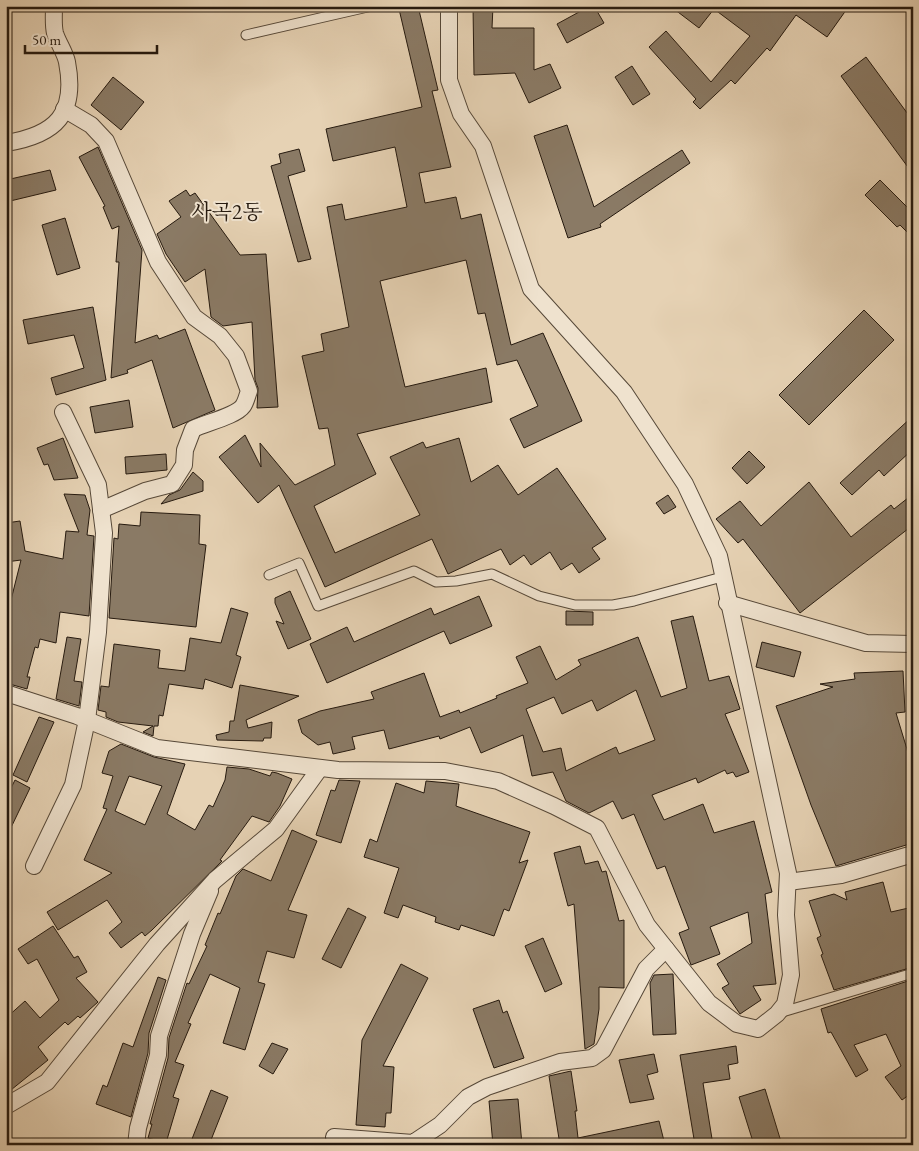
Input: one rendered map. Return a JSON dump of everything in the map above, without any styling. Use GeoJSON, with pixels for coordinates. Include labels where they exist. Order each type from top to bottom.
{"type":"FeatureCollection","features":[{"type":"Feature","properties":{"kind":"street"},"geometry":{"type":"LineString","coordinates":[[6,143],[30,139],[57,124],[71,92],[66,60],[54,32],[54,6]]}},
{"type":"Feature","properties":{"kind":"street"},"geometry":{"type":"LineString","coordinates":[[6,693],[88,720],[157,748],[320,768],[446,771],[498,781],[597,828],[647,925],[709,1003],[737,1024],[758,1029],[777,1014],[784,1004],[791,975],[786,915],[788,882],[727,603],[719,556],[685,484],[630,400],[531,289],[483,146],[460,114],[449,80],[449,6]]}},
{"type":"Feature","properties":{"kind":"street"},"geometry":{"type":"LineString","coordinates":[[64,109],[91,125],[106,141],[158,262],[194,317],[220,336],[236,356],[249,391],[242,407],[227,416],[207,422],[193,429],[185,450],[184,465],[172,484],[145,491],[101,510]]}},
{"type":"Feature","properties":{"kind":"street"},"geometry":{"type":"LineString","coordinates":[[34,866],[73,785],[88,720],[98,622],[104,533],[98,485],[63,412]]}},
{"type":"Feature","properties":{"kind":"street"},"geometry":{"type":"LineString","coordinates":[[727,603],[866,643],[913,644]]}},
{"type":"Feature","properties":{"kind":"street"},"geometry":{"type":"LineString","coordinates":[[6,1106],[47,1082],[156,944],[215,880],[276,829],[320,768]]}},
{"type":"Feature","properties":{"kind":"street"},"geometry":{"type":"LineString","coordinates":[[788,882],[841,875],[913,854]]}},
{"type":"Feature","properties":{"kind":"street"},"geometry":{"type":"LineString","coordinates":[[136,1145],[138,1128],[158,1055],[159,1036],[192,934],[215,880]]}},
{"type":"Feature","properties":{"kind":"street"},"geometry":{"type":"LineString","coordinates":[[334,1137],[414,1143],[440,1125],[468,1097],[487,1087],[560,1062],[592,1058],[603,1050],[646,969],[666,949]]}},
{"type":"Feature","properties":{"kind":"lane"},"geometry":{"type":"LineString","coordinates":[[246,35],[372,6]]}},
{"type":"Feature","properties":{"kind":"lane"},"geometry":{"type":"LineString","coordinates":[[269,575],[299,563],[318,606],[414,571],[436,582],[456,581],[492,574],[539,596],[575,605],[613,605],[634,602],[722,577]]}},
{"type":"Feature","properties":{"kind":"lane"},"geometry":{"type":"LineString","coordinates":[[777,1014],[913,972]]}},
{"type":"Feature","properties":{"kind":"building"},"geometry":{"type":"Polygon","coordinates":[[[418,6],[438,90],[432,91],[451,167],[419,173],[425,203],[456,197],[461,219],[481,214],[511,345],[543,333],[582,421],[524,448],[510,419],[538,406],[517,360],[497,365],[485,313],[478,314],[466,260],[380,281],[405,387],[486,368],[492,402],[357,434],[376,474],[314,506],[335,553],[420,515],[390,457],[423,442],[426,448],[459,438],[471,482],[498,465],[518,495],[557,468],[606,539],[592,548],[600,559],[579,573],[572,563],[561,570],[550,552],[531,565],[524,555],[510,565],[501,549],[448,574],[432,539],[325,587],[279,485],[258,503],[219,457],[245,435],[261,467],[260,443],[295,485],[335,465],[328,428],[319,429],[302,356],[324,351],[321,334],[349,327],[327,207],[342,204],[345,220],[407,207],[395,147],[333,161],[326,129],[422,107],[399,9],[418,6]]]}},
{"type":"Feature","properties":{"kind":"building"},"geometry":{"type":"Polygon","coordinates":[[[473,6],[493,6],[492,28],[534,28],[534,70],[550,64],[561,88],[529,103],[515,73],[474,75],[473,6]]]}},
{"type":"Feature","properties":{"kind":"building"},"geometry":{"type":"Polygon","coordinates":[[[590,6],[594,6],[604,23],[567,43],[557,24],[590,6]]]}},
{"type":"Feature","properties":{"kind":"building"},"geometry":{"type":"Polygon","coordinates":[[[670,6],[849,6],[827,37],[796,15],[770,51],[767,48],[735,84],[731,80],[700,109],[693,102],[696,99],[649,47],[666,31],[711,82],[750,36],[714,9],[699,28],[670,6]]]}},
{"type":"Feature","properties":{"kind":"building"},"geometry":{"type":"Polygon","coordinates":[[[866,57],[913,121],[913,174],[841,76],[866,57]]]}},
{"type":"Feature","properties":{"kind":"building"},"geometry":{"type":"Polygon","coordinates":[[[632,66],[650,94],[633,105],[615,77],[632,66]]]}},
{"type":"Feature","properties":{"kind":"building"},"geometry":{"type":"Polygon","coordinates":[[[113,77],[144,102],[121,130],[91,105],[113,77]]]}},
{"type":"Feature","properties":{"kind":"building"},"geometry":{"type":"Polygon","coordinates":[[[567,125],[594,207],[682,150],[690,163],[600,224],[601,227],[568,238],[534,136],[567,125]]]}},
{"type":"Feature","properties":{"kind":"building"},"geometry":{"type":"Polygon","coordinates":[[[98,147],[142,250],[135,343],[157,335],[159,339],[185,329],[215,410],[173,428],[152,360],[127,370],[128,373],[111,378],[119,262],[116,262],[119,226],[112,229],[103,207],[105,206],[79,157],[98,147]]]}},
{"type":"Feature","properties":{"kind":"building"},"geometry":{"type":"Polygon","coordinates":[[[299,149],[305,171],[288,176],[311,259],[298,262],[271,166],[281,163],[279,154],[299,149]]]}},
{"type":"Feature","properties":{"kind":"building"},"geometry":{"type":"Polygon","coordinates":[[[50,170],[56,190],[6,202],[6,180],[50,170]]]}},
{"type":"Feature","properties":{"kind":"building"},"geometry":{"type":"Polygon","coordinates":[[[880,180],[913,213],[913,238],[900,225],[897,227],[865,195],[880,180]]]}},
{"type":"Feature","properties":{"kind":"building"},"geometry":{"type":"Polygon","coordinates":[[[186,190],[190,196],[195,193],[240,255],[266,254],[278,407],[257,408],[258,388],[255,380],[252,322],[223,326],[211,317],[205,269],[185,282],[166,254],[157,234],[181,217],[169,201],[186,190]]]}},
{"type":"Feature","properties":{"kind":"building"},"geometry":{"type":"Polygon","coordinates":[[[65,218],[80,268],[57,275],[42,225],[65,218]]]}},
{"type":"Feature","properties":{"kind":"building"},"geometry":{"type":"Polygon","coordinates":[[[93,307],[106,380],[56,395],[51,378],[84,368],[74,335],[28,344],[23,320],[93,307]]]}},
{"type":"Feature","properties":{"kind":"building"},"geometry":{"type":"Polygon","coordinates":[[[864,310],[894,340],[809,425],[779,395],[864,310]]]}},
{"type":"Feature","properties":{"kind":"building"},"geometry":{"type":"Polygon","coordinates":[[[129,400],[133,427],[95,433],[90,407],[129,400]]]}},
{"type":"Feature","properties":{"kind":"building"},"geometry":{"type":"Polygon","coordinates":[[[913,416],[913,449],[884,476],[879,470],[852,495],[840,483],[913,416]]]}},
{"type":"Feature","properties":{"kind":"building"},"geometry":{"type":"Polygon","coordinates":[[[63,438],[78,478],[54,480],[48,464],[44,465],[37,448],[63,438]]]}},
{"type":"Feature","properties":{"kind":"building"},"geometry":{"type":"Polygon","coordinates":[[[749,451],[765,467],[747,484],[732,468],[749,451]]]}},
{"type":"Feature","properties":{"kind":"building"},"geometry":{"type":"Polygon","coordinates":[[[166,454],[167,470],[126,474],[125,457],[166,454]]]}},
{"type":"Feature","properties":{"kind":"building"},"geometry":{"type":"Polygon","coordinates":[[[193,472],[203,481],[203,491],[161,504],[169,495],[180,490],[193,472]]]}},
{"type":"Feature","properties":{"kind":"building"},"geometry":{"type":"Polygon","coordinates":[[[809,482],[851,537],[891,505],[894,509],[913,494],[913,525],[800,613],[743,539],[738,543],[716,519],[740,501],[761,526],[809,482]]]}},
{"type":"Feature","properties":{"kind":"building"},"geometry":{"type":"Polygon","coordinates":[[[64,494],[85,495],[90,510],[87,535],[94,536],[89,616],[60,612],[56,643],[40,639],[38,648],[35,647],[27,677],[30,677],[27,689],[6,683],[6,620],[21,560],[6,562],[6,523],[20,521],[25,551],[63,559],[66,531],[79,532],[64,494]]]}},
{"type":"Feature","properties":{"kind":"building"},"geometry":{"type":"Polygon","coordinates":[[[668,495],[676,507],[664,514],[656,503],[668,495]]]}},
{"type":"Feature","properties":{"kind":"building"},"geometry":{"type":"Polygon","coordinates":[[[141,512],[200,515],[199,544],[206,545],[196,627],[109,618],[114,538],[118,539],[119,524],[140,526],[141,512]]]}},
{"type":"Feature","properties":{"kind":"building"},"geometry":{"type":"Polygon","coordinates":[[[290,591],[311,639],[288,649],[276,621],[284,624],[275,603],[275,598],[290,591]]]}},
{"type":"Feature","properties":{"kind":"building"},"geometry":{"type":"Polygon","coordinates":[[[479,596],[492,626],[450,644],[444,631],[327,683],[310,644],[347,627],[354,642],[431,608],[434,615],[479,596]]]}},
{"type":"Feature","properties":{"kind":"building"},"geometry":{"type":"Polygon","coordinates":[[[231,608],[248,613],[236,655],[241,657],[232,688],[205,679],[203,689],[169,684],[163,716],[159,715],[158,726],[154,726],[153,736],[143,732],[153,726],[118,722],[106,717],[106,712],[98,710],[101,686],[109,687],[114,644],[160,650],[158,668],[185,671],[190,638],[221,643],[231,608]]]}},
{"type":"Feature","properties":{"kind":"building"},"geometry":{"type":"Polygon","coordinates":[[[566,611],[593,612],[593,625],[566,625],[566,611]]]}},
{"type":"Feature","properties":{"kind":"building"},"geometry":{"type":"Polygon","coordinates":[[[693,616],[709,681],[729,676],[740,709],[725,714],[749,772],[736,777],[733,772],[727,774],[725,770],[698,783],[696,778],[652,795],[664,820],[703,804],[714,833],[754,821],[772,892],[765,894],[776,984],[753,986],[761,1000],[740,1014],[722,988],[729,984],[717,964],[752,943],[748,912],[710,927],[720,954],[691,965],[679,933],[689,929],[665,866],[657,869],[634,814],[622,819],[613,801],[589,813],[566,801],[553,772],[532,776],[523,735],[481,753],[470,727],[440,739],[439,736],[389,749],[384,730],[352,737],[355,749],[333,754],[330,742],[318,745],[302,733],[298,720],[320,711],[374,699],[371,692],[424,673],[440,717],[459,710],[460,713],[528,683],[516,657],[540,646],[556,680],[581,665],[578,660],[638,637],[661,697],[687,688],[671,621],[693,616]],[[636,690],[597,711],[592,700],[562,714],[554,697],[526,709],[543,752],[561,748],[566,771],[616,747],[619,754],[655,740],[636,690]]]}},
{"type":"Feature","properties":{"kind":"building"},"geometry":{"type":"Polygon","coordinates":[[[67,637],[81,639],[74,681],[82,682],[79,706],[56,699],[67,637]]]}},
{"type":"Feature","properties":{"kind":"building"},"geometry":{"type":"Polygon","coordinates":[[[762,642],[801,652],[794,677],[756,667],[762,642]]]}},
{"type":"Feature","properties":{"kind":"building"},"geometry":{"type":"Polygon","coordinates":[[[903,671],[905,712],[896,713],[913,769],[913,843],[836,866],[811,805],[776,706],[833,687],[820,684],[855,679],[854,673],[903,671]]]}},
{"type":"Feature","properties":{"kind":"building"},"geometry":{"type":"Polygon","coordinates":[[[240,685],[299,696],[246,720],[248,728],[272,722],[271,738],[264,738],[263,741],[217,740],[216,735],[229,732],[230,721],[234,721],[240,685]]]}},
{"type":"Feature","properties":{"kind":"building"},"geometry":{"type":"Polygon","coordinates":[[[39,717],[54,722],[27,782],[13,775],[39,717]]]}},
{"type":"Feature","properties":{"kind":"building"},"geometry":{"type":"Polygon","coordinates":[[[121,744],[154,757],[185,764],[167,814],[195,830],[209,805],[213,807],[225,780],[227,767],[249,769],[270,776],[272,772],[292,779],[280,806],[269,822],[252,816],[220,860],[222,861],[152,930],[145,936],[142,932],[121,948],[109,933],[122,922],[107,900],[58,930],[47,912],[112,873],[84,860],[107,809],[103,808],[113,776],[102,773],[109,751],[121,744]],[[129,776],[115,811],[145,825],[162,786],[129,776]]]}},
{"type":"Feature","properties":{"kind":"building"},"geometry":{"type":"Polygon","coordinates":[[[15,780],[30,788],[6,838],[6,798],[15,780]]]}},
{"type":"Feature","properties":{"kind":"building"},"geometry":{"type":"Polygon","coordinates":[[[339,780],[360,781],[341,843],[316,835],[331,790],[335,791],[339,780]]]}},
{"type":"Feature","properties":{"kind":"building"},"geometry":{"type":"Polygon","coordinates":[[[426,781],[459,784],[456,806],[530,832],[519,863],[528,860],[509,911],[504,909],[494,936],[461,925],[459,930],[435,922],[436,917],[403,905],[398,918],[384,913],[399,868],[364,857],[370,839],[377,842],[396,783],[424,793],[426,781]]]}},
{"type":"Feature","properties":{"kind":"building"},"geometry":{"type":"Polygon","coordinates":[[[292,830],[317,841],[288,910],[307,915],[294,958],[267,951],[258,982],[265,984],[245,1050],[223,1043],[240,988],[210,974],[188,1023],[191,1024],[175,1062],[184,1065],[173,1097],[179,1099],[166,1143],[148,1138],[168,1058],[169,1038],[187,983],[189,984],[207,946],[205,945],[218,913],[220,914],[236,876],[243,869],[271,881],[292,830]]]}},
{"type":"Feature","properties":{"kind":"building"},"geometry":{"type":"Polygon","coordinates":[[[580,846],[585,864],[598,861],[602,872],[606,871],[619,921],[624,920],[624,988],[599,987],[599,1009],[594,1044],[585,1049],[574,904],[568,906],[554,853],[580,846]]]}},
{"type":"Feature","properties":{"kind":"building"},"geometry":{"type":"Polygon","coordinates":[[[883,882],[891,912],[913,907],[913,967],[834,990],[821,955],[823,954],[817,938],[821,936],[809,901],[834,894],[847,900],[845,892],[883,882]]]}},
{"type":"Feature","properties":{"kind":"building"},"geometry":{"type":"Polygon","coordinates":[[[348,908],[366,917],[341,968],[322,959],[348,908]]]}},
{"type":"Feature","properties":{"kind":"building"},"geometry":{"type":"Polygon","coordinates":[[[53,926],[74,958],[78,956],[87,972],[76,978],[98,1002],[80,1018],[78,1016],[68,1025],[65,1022],[38,1047],[48,1060],[6,1094],[6,1018],[25,1001],[40,1018],[59,1000],[37,959],[28,964],[18,949],[53,926]]]}},
{"type":"Feature","properties":{"kind":"building"},"geometry":{"type":"Polygon","coordinates":[[[543,938],[562,984],[545,992],[525,946],[543,938]]]}},
{"type":"Feature","properties":{"kind":"building"},"geometry":{"type":"Polygon","coordinates":[[[401,964],[428,978],[383,1066],[394,1067],[391,1113],[386,1113],[385,1127],[356,1125],[362,1040],[401,964]]]}},
{"type":"Feature","properties":{"kind":"building"},"geometry":{"type":"Polygon","coordinates":[[[673,974],[676,1034],[653,1035],[650,983],[654,975],[673,974]]]}},
{"type":"Feature","properties":{"kind":"building"},"geometry":{"type":"Polygon","coordinates":[[[158,977],[166,980],[149,1033],[148,1053],[131,1117],[96,1104],[103,1085],[107,1087],[123,1043],[133,1047],[158,977]]]}},
{"type":"Feature","properties":{"kind":"building"},"geometry":{"type":"Polygon","coordinates":[[[908,981],[913,996],[913,1014],[911,1015],[913,1020],[913,1092],[902,1100],[885,1077],[901,1066],[886,1034],[854,1045],[868,1070],[856,1077],[831,1032],[828,1033],[821,1009],[908,981]]]}},
{"type":"Feature","properties":{"kind":"building"},"geometry":{"type":"Polygon","coordinates":[[[499,1000],[503,1013],[507,1011],[524,1058],[494,1068],[473,1009],[499,1000]]]}},
{"type":"Feature","properties":{"kind":"building"},"geometry":{"type":"Polygon","coordinates":[[[272,1043],[288,1049],[273,1074],[259,1066],[272,1043]]]}},
{"type":"Feature","properties":{"kind":"building"},"geometry":{"type":"Polygon","coordinates":[[[736,1046],[738,1063],[728,1065],[730,1079],[703,1083],[713,1145],[695,1145],[680,1055],[736,1046]]]}},
{"type":"Feature","properties":{"kind":"building"},"geometry":{"type":"Polygon","coordinates":[[[654,1054],[658,1072],[647,1075],[654,1099],[630,1103],[619,1060],[654,1054]]]}},
{"type":"Feature","properties":{"kind":"building"},"geometry":{"type":"Polygon","coordinates":[[[571,1071],[577,1111],[575,1111],[578,1138],[659,1121],[665,1145],[560,1145],[549,1076],[571,1071]]]}},
{"type":"Feature","properties":{"kind":"building"},"geometry":{"type":"Polygon","coordinates":[[[765,1089],[782,1145],[754,1145],[739,1097],[765,1089]]]}},
{"type":"Feature","properties":{"kind":"building"},"geometry":{"type":"Polygon","coordinates":[[[211,1090],[228,1097],[209,1145],[205,1145],[192,1139],[211,1090]]]}},
{"type":"Feature","properties":{"kind":"building"},"geometry":{"type":"Polygon","coordinates":[[[518,1099],[522,1145],[493,1145],[489,1101],[518,1099]]]}},
{"type":"Feature","properties":{"kind":"district","name":"사곡2동"},"geometry":{"type":"Point","coordinates":[227,212]}}]}
